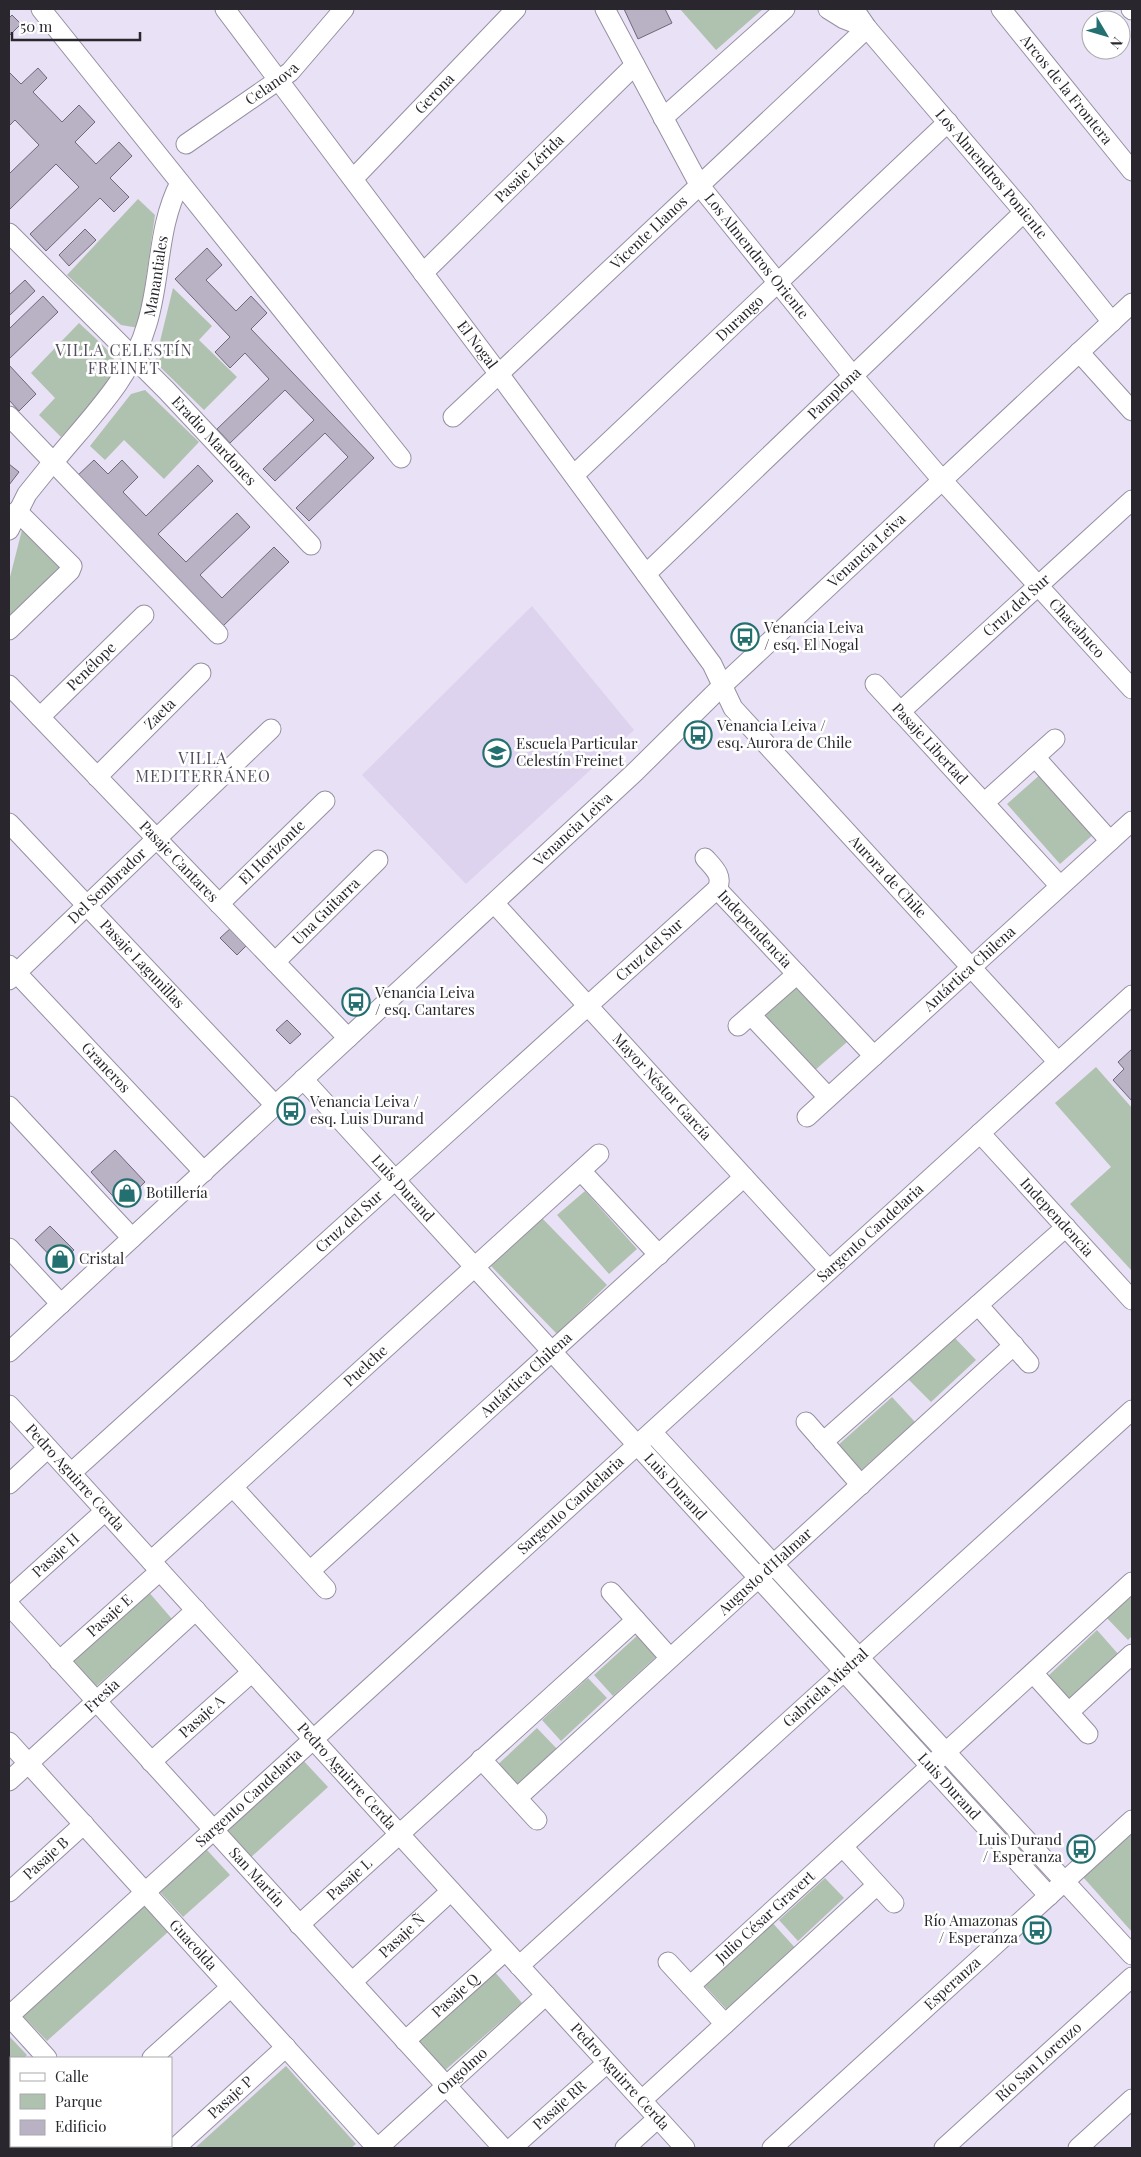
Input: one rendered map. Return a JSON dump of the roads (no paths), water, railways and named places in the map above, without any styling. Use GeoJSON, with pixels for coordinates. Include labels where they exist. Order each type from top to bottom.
{"type":"FeatureCollection","features":[{"type":"Feature","properties":{"kind":"street"},"geometry":{"type":"LineString","coordinates":[[40,9],[401,458]]}},
{"type":"Feature","properties":{"kind":"street","name":"El Nogal"},"geometry":{"type":"LineString","coordinates":[[225,9],[574,475],[712,664],[722,686]]}},
{"type":"Feature","properties":{"kind":"street","name":"Celanova"},"geometry":{"type":"LineString","coordinates":[[186,144],[279,80],[299,62],[344,9]]}},
{"type":"Feature","properties":{"kind":"street","name":"Gerona"},"geometry":{"type":"LineString","coordinates":[[353,179],[516,9]]}},
{"type":"Feature","properties":{"kind":"street","name":"Los Almendros Oriente"},"geometry":{"type":"LineString","coordinates":[[605,9],[700,186],[853,376],[942,480]]}},
{"type":"Feature","properties":{"kind":"street"},"geometry":{"type":"LineString","coordinates":[[663,118],[785,9]]}},
{"type":"Feature","properties":{"kind":"street","name":"Los Almendros Poniente"},"geometry":{"type":"LineString","coordinates":[[828,9],[844,19],[867,28]]}},
{"type":"Feature","properties":{"kind":"street","name":"Los Almendros Poniente"},"geometry":{"type":"LineString","coordinates":[[854,9],[867,28],[1024,212],[1112,322]]}},
{"type":"Feature","properties":{"kind":"street","name":"Arcos de la Frontera"},"geometry":{"type":"LineString","coordinates":[[1001,9],[1132,171]]}},
{"type":"Feature","properties":{"kind":"street","name":"Vicente Llanos"},"geometry":{"type":"LineString","coordinates":[[453,418],[867,28]]}},
{"type":"Feature","properties":{"kind":"street","name":"Pasaje Lérida"},"geometry":{"type":"LineString","coordinates":[[423,273],[635,65]]}},
{"type":"Feature","properties":{"kind":"street","name":"Durango"},"geometry":{"type":"LineString","coordinates":[[574,475],[948,122]]}},
{"type":"Feature","properties":{"kind":"street","name":"Manantiales"},"geometry":{"type":"LineString","coordinates":[[9,530],[27,494],[116,385],[134,358],[154,300],[167,215],[180,184]]}},
{"type":"Feature","properties":{"kind":"street","name":"Pamplona"},"geometry":{"type":"LineString","coordinates":[[646,574],[1024,212]]}},
{"type":"Feature","properties":{"kind":"street","name":"Eradio Mardones"},"geometry":{"type":"LineString","coordinates":[[9,233],[134,358],[311,545]]}},
{"type":"Feature","properties":{"kind":"street","name":"Venancia Leiva"},"geometry":{"type":"LineString","coordinates":[[9,1352],[635,772],[722,686],[1132,303]]}},
{"type":"Feature","properties":{"kind":"street"},"geometry":{"type":"LineString","coordinates":[[1079,352],[1132,411]]}},
{"type":"Feature","properties":{"kind":"street"},"geometry":{"type":"LineString","coordinates":[[9,416],[51,465],[218,634]]}},
{"type":"Feature","properties":{"kind":"street","name":"Chacabuco"},"geometry":{"type":"LineString","coordinates":[[942,480],[1132,689]]}},
{"type":"Feature","properties":{"kind":"street","name":"Cruz del Sur"},"geometry":{"type":"LineString","coordinates":[[900,712],[1132,500]]}},
{"type":"Feature","properties":{"kind":"street"},"geometry":{"type":"LineString","coordinates":[[9,630],[70,572],[72,566],[18,510]]}},
{"type":"Feature","properties":{"kind":"street","name":"Penélope"},"geometry":{"type":"LineString","coordinates":[[40,717],[144,615]]}},
{"type":"Feature","properties":{"kind":"street","name":"Zaeta"},"geometry":{"type":"LineString","coordinates":[[97,777],[201,673]]}},
{"type":"Feature","properties":{"kind":"street","name":"Pasaje Libertad"},"geometry":{"type":"LineString","coordinates":[[875,684],[1060,886]]}},
{"type":"Feature","properties":{"kind":"street","name":"Pasaje Cantares"},"geometry":{"type":"LineString","coordinates":[[9,685],[348,1038]]}},
{"type":"Feature","properties":{"kind":"street","name":"Aurora de Chile"},"geometry":{"type":"LineString","coordinates":[[722,686],[733,708],[970,969],[1058,1062]]}},
{"type":"Feature","properties":{"kind":"street","name":"Del Sembrador"},"geometry":{"type":"LineString","coordinates":[[11,973],[88,906],[270,729]]}},
{"type":"Feature","properties":{"kind":"street"},"geometry":{"type":"LineString","coordinates":[[984,803],[1055,739]]}},
{"type":"Feature","properties":{"kind":"street"},"geometry":{"type":"LineString","coordinates":[[1035,757],[1110,841]]}},
{"type":"Feature","properties":{"kind":"street","name":"El Horizonte"},"geometry":{"type":"LineString","coordinates":[[219,904],[325,801]]}},
{"type":"Feature","properties":{"kind":"street","name":"Antártica Chilena"},"geometry":{"type":"LineString","coordinates":[[807,1116],[1132,821]]}},
{"type":"Feature","properties":{"kind":"street","name":"Pasaje Lagunillas"},"geometry":{"type":"LineString","coordinates":[[9,823],[276,1105]]}},
{"type":"Feature","properties":{"kind":"street","name":"Independencia"},"geometry":{"type":"LineString","coordinates":[[705,858],[717,872],[720,879],[717,889],[874,1056]]}},
{"type":"Feature","properties":{"kind":"street","name":"Una Guitarra"},"geometry":{"type":"LineString","coordinates":[[275,962],[378,860]]}},
{"type":"Feature","properties":{"kind":"street","name":"Cruz del Sur"},"geometry":{"type":"LineString","coordinates":[[71,1473],[717,889]]}},
{"type":"Feature","properties":{"kind":"street","name":"Mayor Néstor García"},"geometry":{"type":"LineString","coordinates":[[494,903],[829,1270]]}},
{"type":"Feature","properties":{"kind":"street","name":"Graneros"},"geometry":{"type":"LineString","coordinates":[[11,973],[204,1172]]}},
{"type":"Feature","properties":{"kind":"street","name":"Independencia"},"geometry":{"type":"LineString","coordinates":[[797,974],[744,1020],[828,1097]]}},
{"type":"Feature","properties":{"kind":"street","name":"Sargento Candelaria"},"geometry":{"type":"LineString","coordinates":[[9,2016],[1132,995]]}},
{"type":"Feature","properties":{"kind":"street","name":"Luis Durand"},"geometry":{"type":"LineString","coordinates":[[303,1079],[636,1446],[1049,1896]]}},
{"type":"Feature","properties":{"kind":"street"},"geometry":{"type":"LineString","coordinates":[[9,1106],[132,1238]]}},
{"type":"Feature","properties":{"kind":"street","name":"Independencia"},"geometry":{"type":"LineString","coordinates":[[980,1133],[1132,1300]]}},
{"type":"Feature","properties":{"kind":"street","name":"Puelche"},"geometry":{"type":"LineString","coordinates":[[155,1566],[233,1486],[599,1154]]}},
{"type":"Feature","properties":{"kind":"street"},"geometry":{"type":"LineString","coordinates":[[581,1171],[658,1255]]}},
{"type":"Feature","properties":{"kind":"street","name":"Antártica Chilena"},"geometry":{"type":"LineString","coordinates":[[310,1571],[744,1177]]}},
{"type":"Feature","properties":{"kind":"street"},"geometry":{"type":"LineString","coordinates":[[824,1442],[1066,1227]]}},
{"type":"Feature","properties":{"kind":"street"},"geometry":{"type":"LineString","coordinates":[[9,1248],[61,1304]]}},
{"type":"Feature","properties":{"kind":"street"},"geometry":{"type":"LineString","coordinates":[[978,1305],[1029,1363]]}},
{"type":"Feature","properties":{"kind":"street","name":"Augusto d'Halmar"},"geometry":{"type":"LineString","coordinates":[[517,1798],[1014,1345]]}},
{"type":"Feature","properties":{"kind":"street","name":"Pedro Aguirre Cerda"},"geometry":{"type":"LineString","coordinates":[[9,1405],[685,2148]]}},
{"type":"Feature","properties":{"kind":"street","name":"Gabriela Mistral"},"geometry":{"type":"LineString","coordinates":[[519,1966],[1132,1410]]}},
{"type":"Feature","properties":{"kind":"street"},"geometry":{"type":"LineString","coordinates":[[806,1422],[861,1485]]}},
{"type":"Feature","properties":{"kind":"street","name":"Luis Durand"},"geometry":{"type":"LineString","coordinates":[[652,1432],[1132,1956]]}},
{"type":"Feature","properties":{"kind":"street"},"geometry":{"type":"LineString","coordinates":[[9,1484],[48,1448]]}},
{"type":"Feature","properties":{"kind":"street"},"geometry":{"type":"LineString","coordinates":[[233,1486],[326,1589]]}},
{"type":"Feature","properties":{"kind":"street","name":"Pasaje H"},"geometry":{"type":"LineString","coordinates":[[9,1600],[11,1596],[105,1511]]}},
{"type":"Feature","properties":{"kind":"street","name":"Pasaje E"},"geometry":{"type":"LineString","coordinates":[[59,1661],[155,1566]]}},
{"type":"Feature","properties":{"kind":"street","name":"Julio César Gravert"},"geometry":{"type":"LineString","coordinates":[[690,1986],[1132,1582]]}},
{"type":"Feature","properties":{"kind":"street"},"geometry":{"type":"LineString","coordinates":[[611,1592],[670,1658]]}},
{"type":"Feature","properties":{"kind":"street","name":"San Martín"},"geometry":{"type":"LineString","coordinates":[[9,1605],[502,2148]]}},
{"type":"Feature","properties":{"kind":"street","name":"Fresia"},"geometry":{"type":"LineString","coordinates":[[9,1781],[196,1610]]}},
{"type":"Feature","properties":{"kind":"street"},"geometry":{"type":"LineString","coordinates":[[398,1833],[636,1620]]}},
{"type":"Feature","properties":{"kind":"street"},"geometry":{"type":"LineString","coordinates":[[1069,1712],[1132,1654]]}},
{"type":"Feature","properties":{"kind":"street","name":"Pasaje A"},"geometry":{"type":"LineString","coordinates":[[151,1762],[252,1672]]}},
{"type":"Feature","properties":{"kind":"street"},"geometry":{"type":"LineString","coordinates":[[1033,1673],[1088,1734]]}},
{"type":"Feature","properties":{"kind":"street","name":"Guacolda"},"geometry":{"type":"LineString","coordinates":[[9,1742],[378,2148]]}},
{"type":"Feature","properties":{"kind":"street"},"geometry":{"type":"LineString","coordinates":[[481,1759],[537,1820]]}},
{"type":"Feature","properties":{"kind":"street","name":"Esperanza"},"geometry":{"type":"LineString","coordinates":[[772,2148],[1132,1820]]}},
{"type":"Feature","properties":{"kind":"street","name":"Pasaje B"},"geometry":{"type":"LineString","coordinates":[[9,1892],[84,1824]]}},
{"type":"Feature","properties":{"kind":"street","name":"Pasaje L"},"geometry":{"type":"LineString","coordinates":[[299,1924],[398,1833]]}},
{"type":"Feature","properties":{"kind":"street"},"geometry":{"type":"LineString","coordinates":[[842,1847],[894,1903]]}},
{"type":"Feature","properties":{"kind":"street"},"geometry":{"type":"LineString","coordinates":[[642,2100],[877,1885]]}},
{"type":"Feature","properties":{"kind":"street","name":"Pasaje Ñ"},"geometry":{"type":"LineString","coordinates":[[352,1982],[451,1891]]}},
{"type":"Feature","properties":{"kind":"street","name":"Pasaje Q"},"geometry":{"type":"LineString","coordinates":[[405,2041],[506,1951]]}},
{"type":"Feature","properties":{"kind":"street"},"geometry":{"type":"LineString","coordinates":[[668,1962],[725,2024]]}},
{"type":"Feature","properties":{"kind":"street","name":"Río San Lorenzo"},"geometry":{"type":"LineString","coordinates":[[944,2148],[1132,1977]]}},
{"type":"Feature","properties":{"kind":"street"},"geometry":{"type":"LineString","coordinates":[[153,2057],[231,1987]]}},
{"type":"Feature","properties":{"kind":"street","name":"Ongolmo"},"geometry":{"type":"LineString","coordinates":[[378,2148],[546,1995]]}},
{"type":"Feature","properties":{"kind":"street"},"geometry":{"type":"LineString","coordinates":[[9,2016],[46,2057]]}},
{"type":"Feature","properties":{"kind":"street","name":"Pasaje P"},"geometry":{"type":"LineString","coordinates":[[175,2148],[286,2047]]}},
{"type":"Feature","properties":{"kind":"street","name":"Pasaje RR"},"geometry":{"type":"LineString","coordinates":[[512,2148],[607,2062]]}},
{"type":"Feature","properties":{"kind":"street"},"geometry":{"type":"LineString","coordinates":[[1078,2148],[1132,2099]]}},
{"type":"Feature","properties":{"kind":"street"},"geometry":{"type":"LineString","coordinates":[[625,2148],[658,2118]]}},
{"type":"Feature","properties":{"kind":"place","name":"Venancia Leiva / esq. El Nogal"},"geometry":{"type":"Point","coordinates":[745,637]}},
{"type":"Feature","properties":{"kind":"place","name":"Venancia Leiva / esq. Aurora de Chile"},"geometry":{"type":"Point","coordinates":[698,735]}},
{"type":"Feature","properties":{"kind":"place","name":"Escuela Particular Celestín Freinet"},"geometry":{"type":"Point","coordinates":[497,753]}},
{"type":"Feature","properties":{"kind":"place","name":"Venancia Leiva / esq. Cantares"},"geometry":{"type":"Point","coordinates":[356,1002]}},
{"type":"Feature","properties":{"kind":"place","name":"Venancia Leiva / esq. Luis Durand"},"geometry":{"type":"Point","coordinates":[291,1111]}},
{"type":"Feature","properties":{"kind":"place","name":"Botillería"},"geometry":{"type":"Point","coordinates":[127,1193]}},
{"type":"Feature","properties":{"kind":"place","name":"Cristal"},"geometry":{"type":"Point","coordinates":[60,1259]}},
{"type":"Feature","properties":{"kind":"place","name":"Luis Durand / Esperanza"},"geometry":{"type":"Point","coordinates":[1081,1849]}},
{"type":"Feature","properties":{"kind":"place","name":"Río Amazonas / Esperanza"},"geometry":{"type":"Point","coordinates":[1037,1930]}},
{"type":"Feature","properties":{"kind":"district","name":"VILLA CELESTÍN FREINET"},"geometry":{"type":"Point","coordinates":[124,359]}},
{"type":"Feature","properties":{"kind":"district","name":"VILLA MEDITERRÁNEO"},"geometry":{"type":"Point","coordinates":[203,767]}}]}
